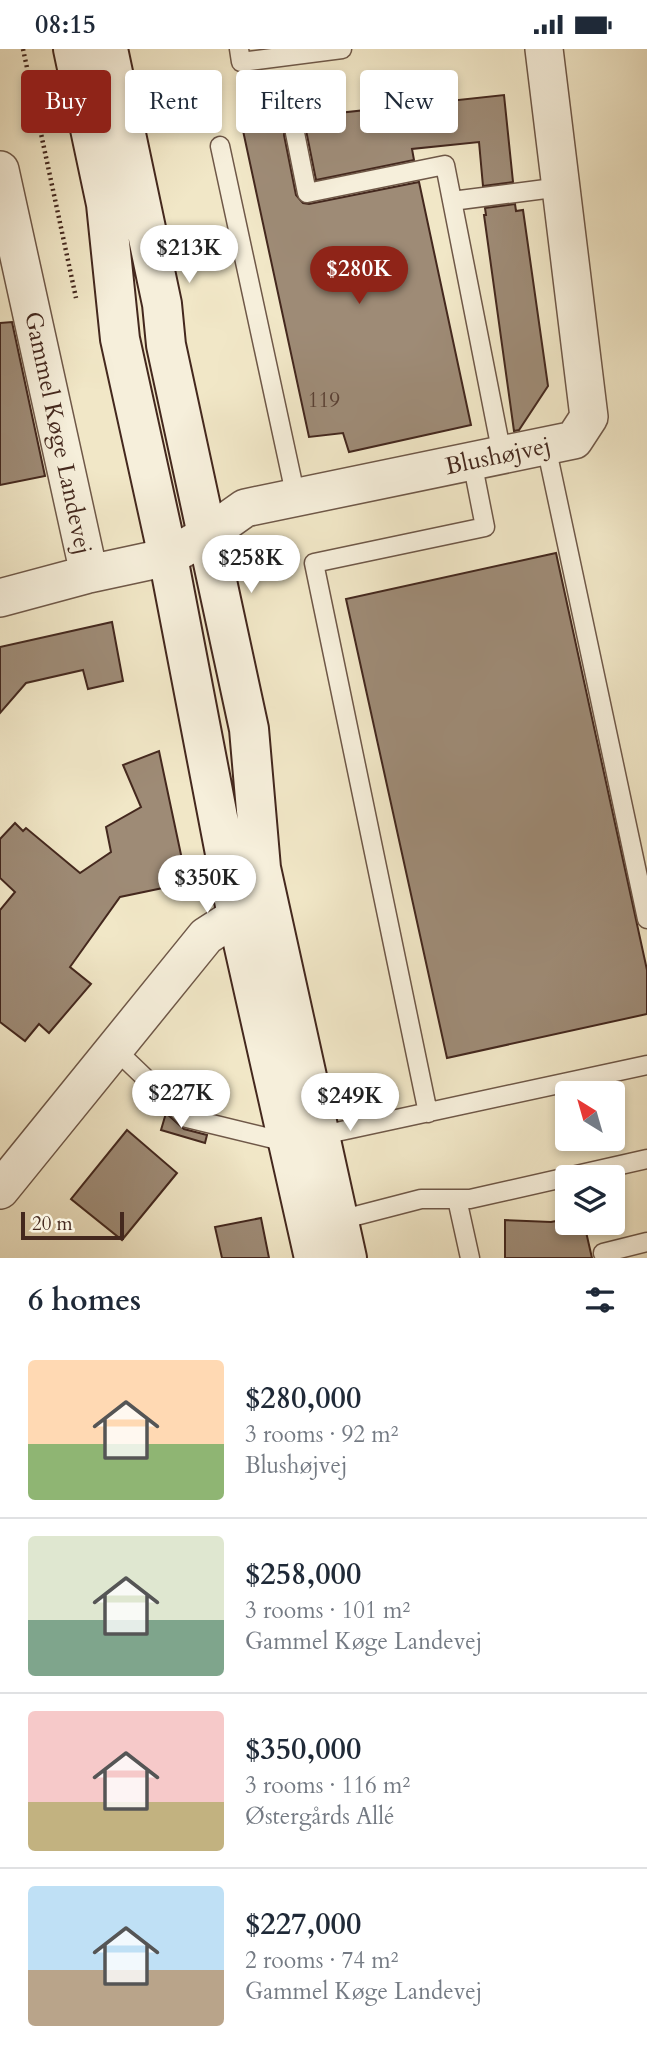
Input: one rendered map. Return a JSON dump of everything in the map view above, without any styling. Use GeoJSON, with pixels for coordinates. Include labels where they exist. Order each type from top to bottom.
{"type":"FeatureCollection","features":[{"type":"Feature","properties":{"kind":"main road"},"geometry":{"type":"LineString","coordinates":[[73,49],[106,204],[120,339],[304,1139],[320,1236],[347,1258]]}},
{"type":"Feature","properties":{"kind":"main road"},"geometry":{"type":"LineString","coordinates":[[108,49],[162,304],[166,345],[250,729],[261,868],[253,911]]}},
{"type":"Feature","properties":{"kind":"street","name":"Blushøjvej"},"geometry":{"type":"LineString","coordinates":[[0,598],[89,574],[168,557],[207,535],[245,508],[574,440],[589,417],[544,49]]}},
{"type":"Feature","properties":{"kind":"street","name":"Gammel Køge Landevej"},"geometry":{"type":"LineString","coordinates":[[0,170],[89,574]]}},
{"type":"Feature","properties":{"kind":"street"},"geometry":{"type":"LineString","coordinates":[[0,1190],[206,936],[253,911]]}},
{"type":"Feature","properties":{"kind":"lane"},"geometry":{"type":"LineString","coordinates":[[239,49],[241,62],[342,49]]}},
{"type":"Feature","properties":{"kind":"lane"},"geometry":{"type":"LineString","coordinates":[[295,133],[307,193],[445,165],[487,458],[485,527],[314,563],[428,1112]]}},
{"type":"Feature","properties":{"kind":"lane"},"geometry":{"type":"LineString","coordinates":[[220,146],[296,498]]}},
{"type":"Feature","properties":{"kind":"lane"},"geometry":{"type":"LineString","coordinates":[[452,201],[561,187]]}},
{"type":"Feature","properties":{"kind":"lane"},"geometry":{"type":"LineString","coordinates":[[546,446],[647,919]]}},
{"type":"Feature","properties":{"kind":"lane"},"geometry":{"type":"LineString","coordinates":[[115,1049],[187,1118],[304,1139],[647,1065]]}},
{"type":"Feature","properties":{"kind":"lane"},"geometry":{"type":"LineString","coordinates":[[320,1236],[421,1199],[483,1197],[647,1159]]}},
{"type":"Feature","properties":{"kind":"lane"},"geometry":{"type":"LineString","coordinates":[[457,1199],[470,1258]]}},
{"type":"Feature","properties":{"kind":"lane"},"geometry":{"type":"LineString","coordinates":[[603,1253],[647,1242]]}},
{"type":"Feature","properties":{"kind":"building"},"geometry":{"type":"Polygon","coordinates":[[[504,95],[513,182],[483,186],[479,142],[412,149],[414,160],[316,180],[307,133],[346,133],[346,112],[360,111],[360,133],[458,133],[458,100],[504,95]]]}},
{"type":"Feature","properties":{"kind":"building"},"geometry":{"type":"Polygon","coordinates":[[[244,133],[284,133],[296,195],[303,203],[419,182],[471,425],[349,452],[343,433],[309,437],[244,133]]]}},
{"type":"Feature","properties":{"kind":"building"},"geometry":{"type":"Polygon","coordinates":[[[515,204],[516,211],[523,210],[548,386],[519,430],[514,431],[484,215],[485,208],[515,204]]]}},
{"type":"Feature","properties":{"kind":"building"},"geometry":{"type":"Polygon","coordinates":[[[12,322],[45,476],[0,485],[0,323],[12,322]]]}},
{"type":"Feature","properties":{"kind":"building"},"geometry":{"type":"Polygon","coordinates":[[[556,553],[647,970],[647,1014],[447,1058],[346,599],[556,553]]]}},
{"type":"Feature","properties":{"kind":"building"},"geometry":{"type":"Polygon","coordinates":[[[112,622],[123,681],[88,689],[83,670],[26,683],[0,713],[0,647],[112,622]]]}},
{"type":"Feature","properties":{"kind":"building"},"geometry":{"type":"Polygon","coordinates":[[[159,751],[187,883],[120,897],[70,967],[91,984],[49,1033],[39,1024],[25,1041],[0,1022],[0,910],[15,892],[0,878],[0,839],[15,823],[23,831],[26,828],[80,873],[111,852],[106,827],[141,807],[123,765],[159,751]]]}},
{"type":"Feature","properties":{"kind":"building"},"geometry":{"type":"Polygon","coordinates":[[[179,1094],[215,1104],[213,1113],[193,1108],[179,1094]]]}},
{"type":"Feature","properties":{"kind":"building"},"geometry":{"type":"Polygon","coordinates":[[[166,1113],[184,1129],[207,1135],[205,1143],[161,1130],[166,1113]]]}},
{"type":"Feature","properties":{"kind":"building"},"geometry":{"type":"Polygon","coordinates":[[[127,1130],[177,1173],[122,1240],[71,1199],[127,1130]]]}},
{"type":"Feature","properties":{"kind":"building"},"geometry":{"type":"Polygon","coordinates":[[[261,1218],[269,1258],[222,1258],[215,1227],[261,1218]]]}},
{"type":"Feature","properties":{"kind":"building"},"geometry":{"type":"Polygon","coordinates":[[[505,1220],[555,1221],[555,1235],[587,1235],[592,1258],[505,1258],[505,1220]]]}}]}
